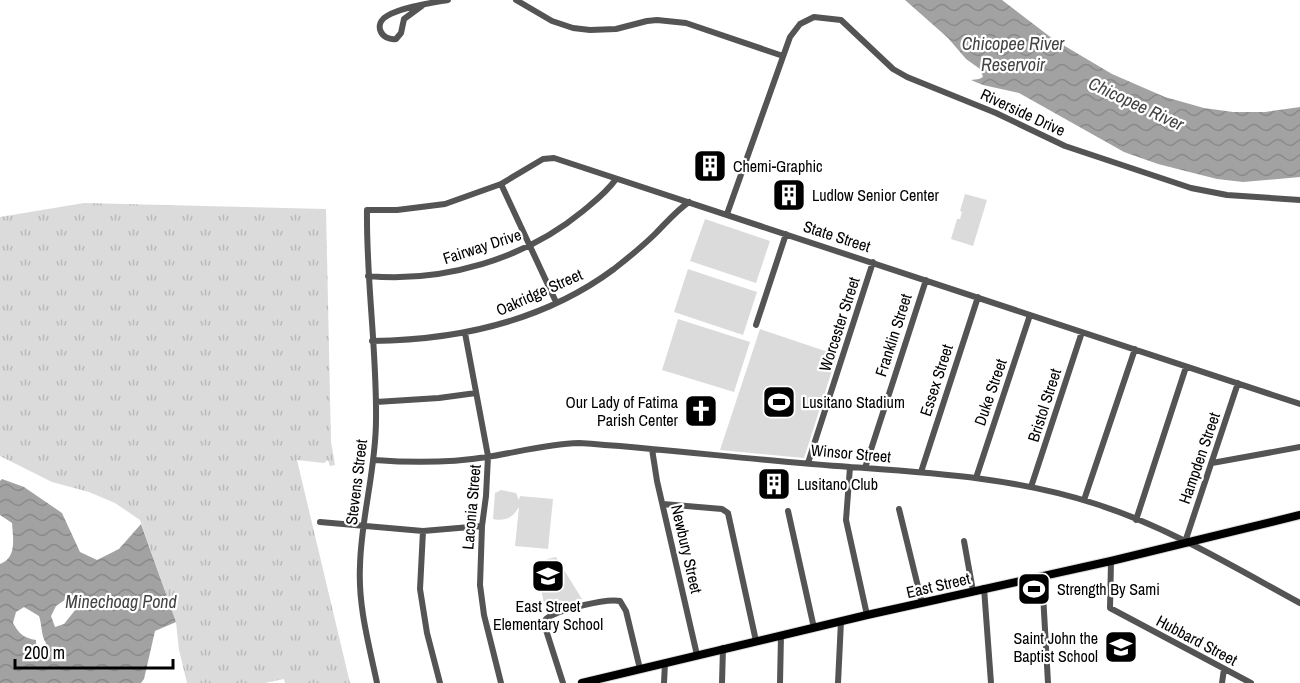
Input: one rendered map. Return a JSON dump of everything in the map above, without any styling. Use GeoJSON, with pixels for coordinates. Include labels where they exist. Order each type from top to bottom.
{"type":"FeatureCollection","features":[{"type":"Feature","properties":{"kind":"main road","name":"East Street"},"geometry":{"type":"LineString","coordinates":[[582,683],[607,680],[640,669],[723,648],[1112,561],[1300,515]]}},
{"type":"Feature","properties":{"kind":"street"},"geometry":{"type":"LineString","coordinates":[[423,5],[404,19],[401,33],[396,39],[391,40],[383,36],[379,30],[385,17],[423,5],[448,0]]}},
{"type":"Feature","properties":{"kind":"street"},"geometry":{"type":"LineString","coordinates":[[516,0],[552,21],[573,28],[616,29],[646,21],[672,21],[692,25],[783,56]]}},
{"type":"Feature","properties":{"kind":"street","name":"Riverside Drive"},"geometry":{"type":"LineString","coordinates":[[727,214],[790,37],[800,24],[814,17],[840,20],[893,69],[908,77],[996,113],[1065,146],[1191,188],[1227,195],[1300,200]]}},
{"type":"Feature","properties":{"kind":"street","name":"State Street"},"geometry":{"type":"LineString","coordinates":[[367,210],[432,207],[459,200],[501,184],[549,157],[1300,404]]}},
{"type":"Feature","properties":{"kind":"street","name":"Fairway Drive"},"geometry":{"type":"LineString","coordinates":[[368,276],[404,277],[444,273],[498,258],[530,245],[576,217],[608,190],[616,179]]}},
{"type":"Feature","properties":{"kind":"street"},"geometry":{"type":"LineString","coordinates":[[501,184],[556,302]]}},
{"type":"Feature","properties":{"kind":"street","name":"Oakridge Street"},"geometry":{"type":"LineString","coordinates":[[372,341],[465,333],[525,317],[579,291],[613,270],[641,247],[678,209],[689,202]]}},
{"type":"Feature","properties":{"kind":"street","name":"Stevens Street"},"geometry":{"type":"LineString","coordinates":[[367,210],[368,276],[376,402],[375,460],[360,565],[361,598],[366,635],[377,683]]}},
{"type":"Feature","properties":{"kind":"street"},"geometry":{"type":"LineString","coordinates":[[756,326],[786,234]]}},
{"type":"Feature","properties":{"kind":"street","name":"Worcester Street"},"geometry":{"type":"LineString","coordinates":[[808,463],[873,262]]}},
{"type":"Feature","properties":{"kind":"street","name":"Franklin Street"},"geometry":{"type":"LineString","coordinates":[[865,468],[926,280]]}},
{"type":"Feature","properties":{"kind":"street","name":"Essex Street"},"geometry":{"type":"LineString","coordinates":[[921,472],[978,297]]}},
{"type":"Feature","properties":{"kind":"street","name":"Duke Street"},"geometry":{"type":"LineString","coordinates":[[976,478],[1030,315]]}},
{"type":"Feature","properties":{"kind":"street","name":"Bristol Street"},"geometry":{"type":"LineString","coordinates":[[1031,487],[1082,332]]}},
{"type":"Feature","properties":{"kind":"street","name":"Laconia Street"},"geometry":{"type":"LineString","coordinates":[[465,333],[488,456],[480,585],[484,615],[501,683]]}},
{"type":"Feature","properties":{"kind":"street"},"geometry":{"type":"LineString","coordinates":[[1084,500],[1135,349]]}},
{"type":"Feature","properties":{"kind":"street"},"geometry":{"type":"LineString","coordinates":[[1136,520],[1186,366]]}},
{"type":"Feature","properties":{"kind":"street","name":"Hampden Street"},"geometry":{"type":"LineString","coordinates":[[1185,542],[1238,383]]}},
{"type":"Feature","properties":{"kind":"street"},"geometry":{"type":"LineString","coordinates":[[376,402],[476,393]]}},
{"type":"Feature","properties":{"kind":"street","name":"Winsor Street"},"geometry":{"type":"LineString","coordinates":[[375,460],[418,463],[488,456],[568,443],[976,478],[1031,487],[1084,500],[1136,520],[1185,542],[1300,603]]}},
{"type":"Feature","properties":{"kind":"street"},"geometry":{"type":"LineString","coordinates":[[1212,464],[1300,447]]}},
{"type":"Feature","properties":{"kind":"street","name":"Newbury Street"},"geometry":{"type":"LineString","coordinates":[[652,449],[697,655]]}},
{"type":"Feature","properties":{"kind":"street"},"geometry":{"type":"LineString","coordinates":[[850,467],[846,520],[867,615]]}},
{"type":"Feature","properties":{"kind":"street"},"geometry":{"type":"LineString","coordinates":[[663,504],[722,509],[728,513],[756,641]]}},
{"type":"Feature","properties":{"kind":"street"},"geometry":{"type":"LineString","coordinates":[[899,508],[921,603]]}},
{"type":"Feature","properties":{"kind":"street"},"geometry":{"type":"LineString","coordinates":[[788,511],[814,628]]}},
{"type":"Feature","properties":{"kind":"street"},"geometry":{"type":"LineString","coordinates":[[320,522],[423,531],[482,526]]}},
{"type":"Feature","properties":{"kind":"street"},"geometry":{"type":"LineString","coordinates":[[423,531],[420,589],[427,633],[440,683]]}},
{"type":"Feature","properties":{"kind":"street"},"geometry":{"type":"LineString","coordinates":[[964,541],[973,591]]}},
{"type":"Feature","properties":{"kind":"street","name":"Hubbard Street"},"geometry":{"type":"LineString","coordinates":[[1112,561],[1110,608],[1251,683]]}},
{"type":"Feature","properties":{"kind":"street"},"geometry":{"type":"LineString","coordinates":[[1042,576],[1048,683]]}},
{"type":"Feature","properties":{"kind":"street"},"geometry":{"type":"LineString","coordinates":[[984,588],[991,683]]}},
{"type":"Feature","properties":{"kind":"street"},"geometry":{"type":"LineString","coordinates":[[563,683],[545,624],[546,619],[557,612],[609,600],[620,601],[626,611],[640,669]]}},
{"type":"Feature","properties":{"kind":"street"},"geometry":{"type":"LineString","coordinates":[[838,683],[841,621]]}},
{"type":"Feature","properties":{"kind":"street"},"geometry":{"type":"LineString","coordinates":[[780,683],[781,636]]}},
{"type":"Feature","properties":{"kind":"street"},"geometry":{"type":"LineString","coordinates":[[722,683],[723,648]]}},
{"type":"Feature","properties":{"kind":"street"},"geometry":{"type":"LineString","coordinates":[[664,683],[666,663]]}},
{"type":"Feature","properties":{"kind":"street"},"geometry":{"type":"LineString","coordinates":[[1222,683],[1224,669]]}},
{"type":"Feature","properties":{"kind":"green space"},"geometry":{"type":"Polygon","coordinates":[[[965,194],[987,200],[973,246],[951,239],[957,219],[960,219],[965,194]]]}},
{"type":"Feature","properties":{"kind":"green space"},"geometry":{"type":"Polygon","coordinates":[[[84,203],[326,209],[331,442],[335,465],[330,466],[328,460],[324,463],[297,460],[350,683],[285,683],[284,679],[265,683],[187,683],[179,650],[176,622],[140,520],[115,503],[89,492],[52,482],[0,456],[0,217],[84,203]]]}},
{"type":"Feature","properties":{"kind":"green space"},"geometry":{"type":"Polygon","coordinates":[[[705,219],[770,241],[756,283],[690,261],[705,219]]]}},
{"type":"Feature","properties":{"kind":"green space"},"geometry":{"type":"Polygon","coordinates":[[[688,269],[757,292],[743,335],[674,312],[688,269]]]}},
{"type":"Feature","properties":{"kind":"green space"},"geometry":{"type":"Polygon","coordinates":[[[678,319],[750,342],[734,392],[662,370],[678,319]]]}},
{"type":"Feature","properties":{"kind":"green space","name":"Lusitano Stadium"},"geometry":{"type":"Polygon","coordinates":[[[760,329],[837,355],[804,458],[720,450],[760,329]]]}},
{"type":"Feature","properties":{"kind":"green space"},"geometry":{"type":"Polygon","coordinates":[[[501,490],[516,493],[519,500],[520,496],[553,499],[548,549],[515,546],[519,507],[509,518],[493,519],[495,493],[501,490]]]}},
{"type":"Feature","properties":{"kind":"green space"},"geometry":{"type":"Polygon","coordinates":[[[556,557],[582,599],[545,607],[536,567],[547,565],[547,559],[556,557]]]}},
{"type":"Feature","properties":{"kind":"water","name":"Chicopee River Reservoir"},"geometry":{"type":"Polygon","coordinates":[[[905,0],[1002,0],[1053,39],[1112,74],[1165,97],[1204,108],[1233,112],[1265,112],[1300,107],[1300,177],[1243,182],[1217,179],[1158,164],[1124,152],[1019,93],[971,80],[983,77],[980,69],[966,59],[948,38],[905,0]]]}},
{"type":"Feature","properties":{"kind":"water","name":"Minechoag Pond"},"geometry":{"type":"Polygon","coordinates":[[[2,479],[24,487],[62,513],[80,552],[97,560],[119,549],[141,524],[176,622],[155,631],[144,679],[141,683],[0,683],[0,564],[12,552],[13,541],[12,523],[0,515],[0,481],[2,479]],[[69,597],[56,606],[51,616],[55,627],[64,624],[76,609],[76,601],[69,597]],[[24,607],[16,612],[13,623],[22,635],[36,640],[36,646],[43,653],[46,643],[39,616],[24,607]]]}},
{"type":"Feature","properties":{"kind":"place","name":"Chemi-Graphic"},"geometry":{"type":"Point","coordinates":[710,166]}},
{"type":"Feature","properties":{"kind":"place","name":"Ludlow Senior Center"},"geometry":{"type":"Point","coordinates":[789,195]}},
{"type":"Feature","properties":{"kind":"place","name":"Lusitano Stadium"},"geometry":{"type":"Point","coordinates":[779,402]}},
{"type":"Feature","properties":{"kind":"place","name":"Our Lady of Fatima Parish Center"},"geometry":{"type":"Point","coordinates":[701,411]}},
{"type":"Feature","properties":{"kind":"place","name":"Lusitano Club"},"geometry":{"type":"Point","coordinates":[774,484]}},
{"type":"Feature","properties":{"kind":"place","name":"East Street Elementary School"},"geometry":{"type":"Point","coordinates":[548,576]}},
{"type":"Feature","properties":{"kind":"place","name":"Strength By Sami"},"geometry":{"type":"Point","coordinates":[1034,589]}},
{"type":"Feature","properties":{"kind":"place","name":"Saint John the Baptist School"},"geometry":{"type":"Point","coordinates":[1121,647]}},
{"type":"Feature","properties":{"kind":"water label","name":"Chicopee River"},"geometry":{"type":"Point","coordinates":[1136,104]}}]}
